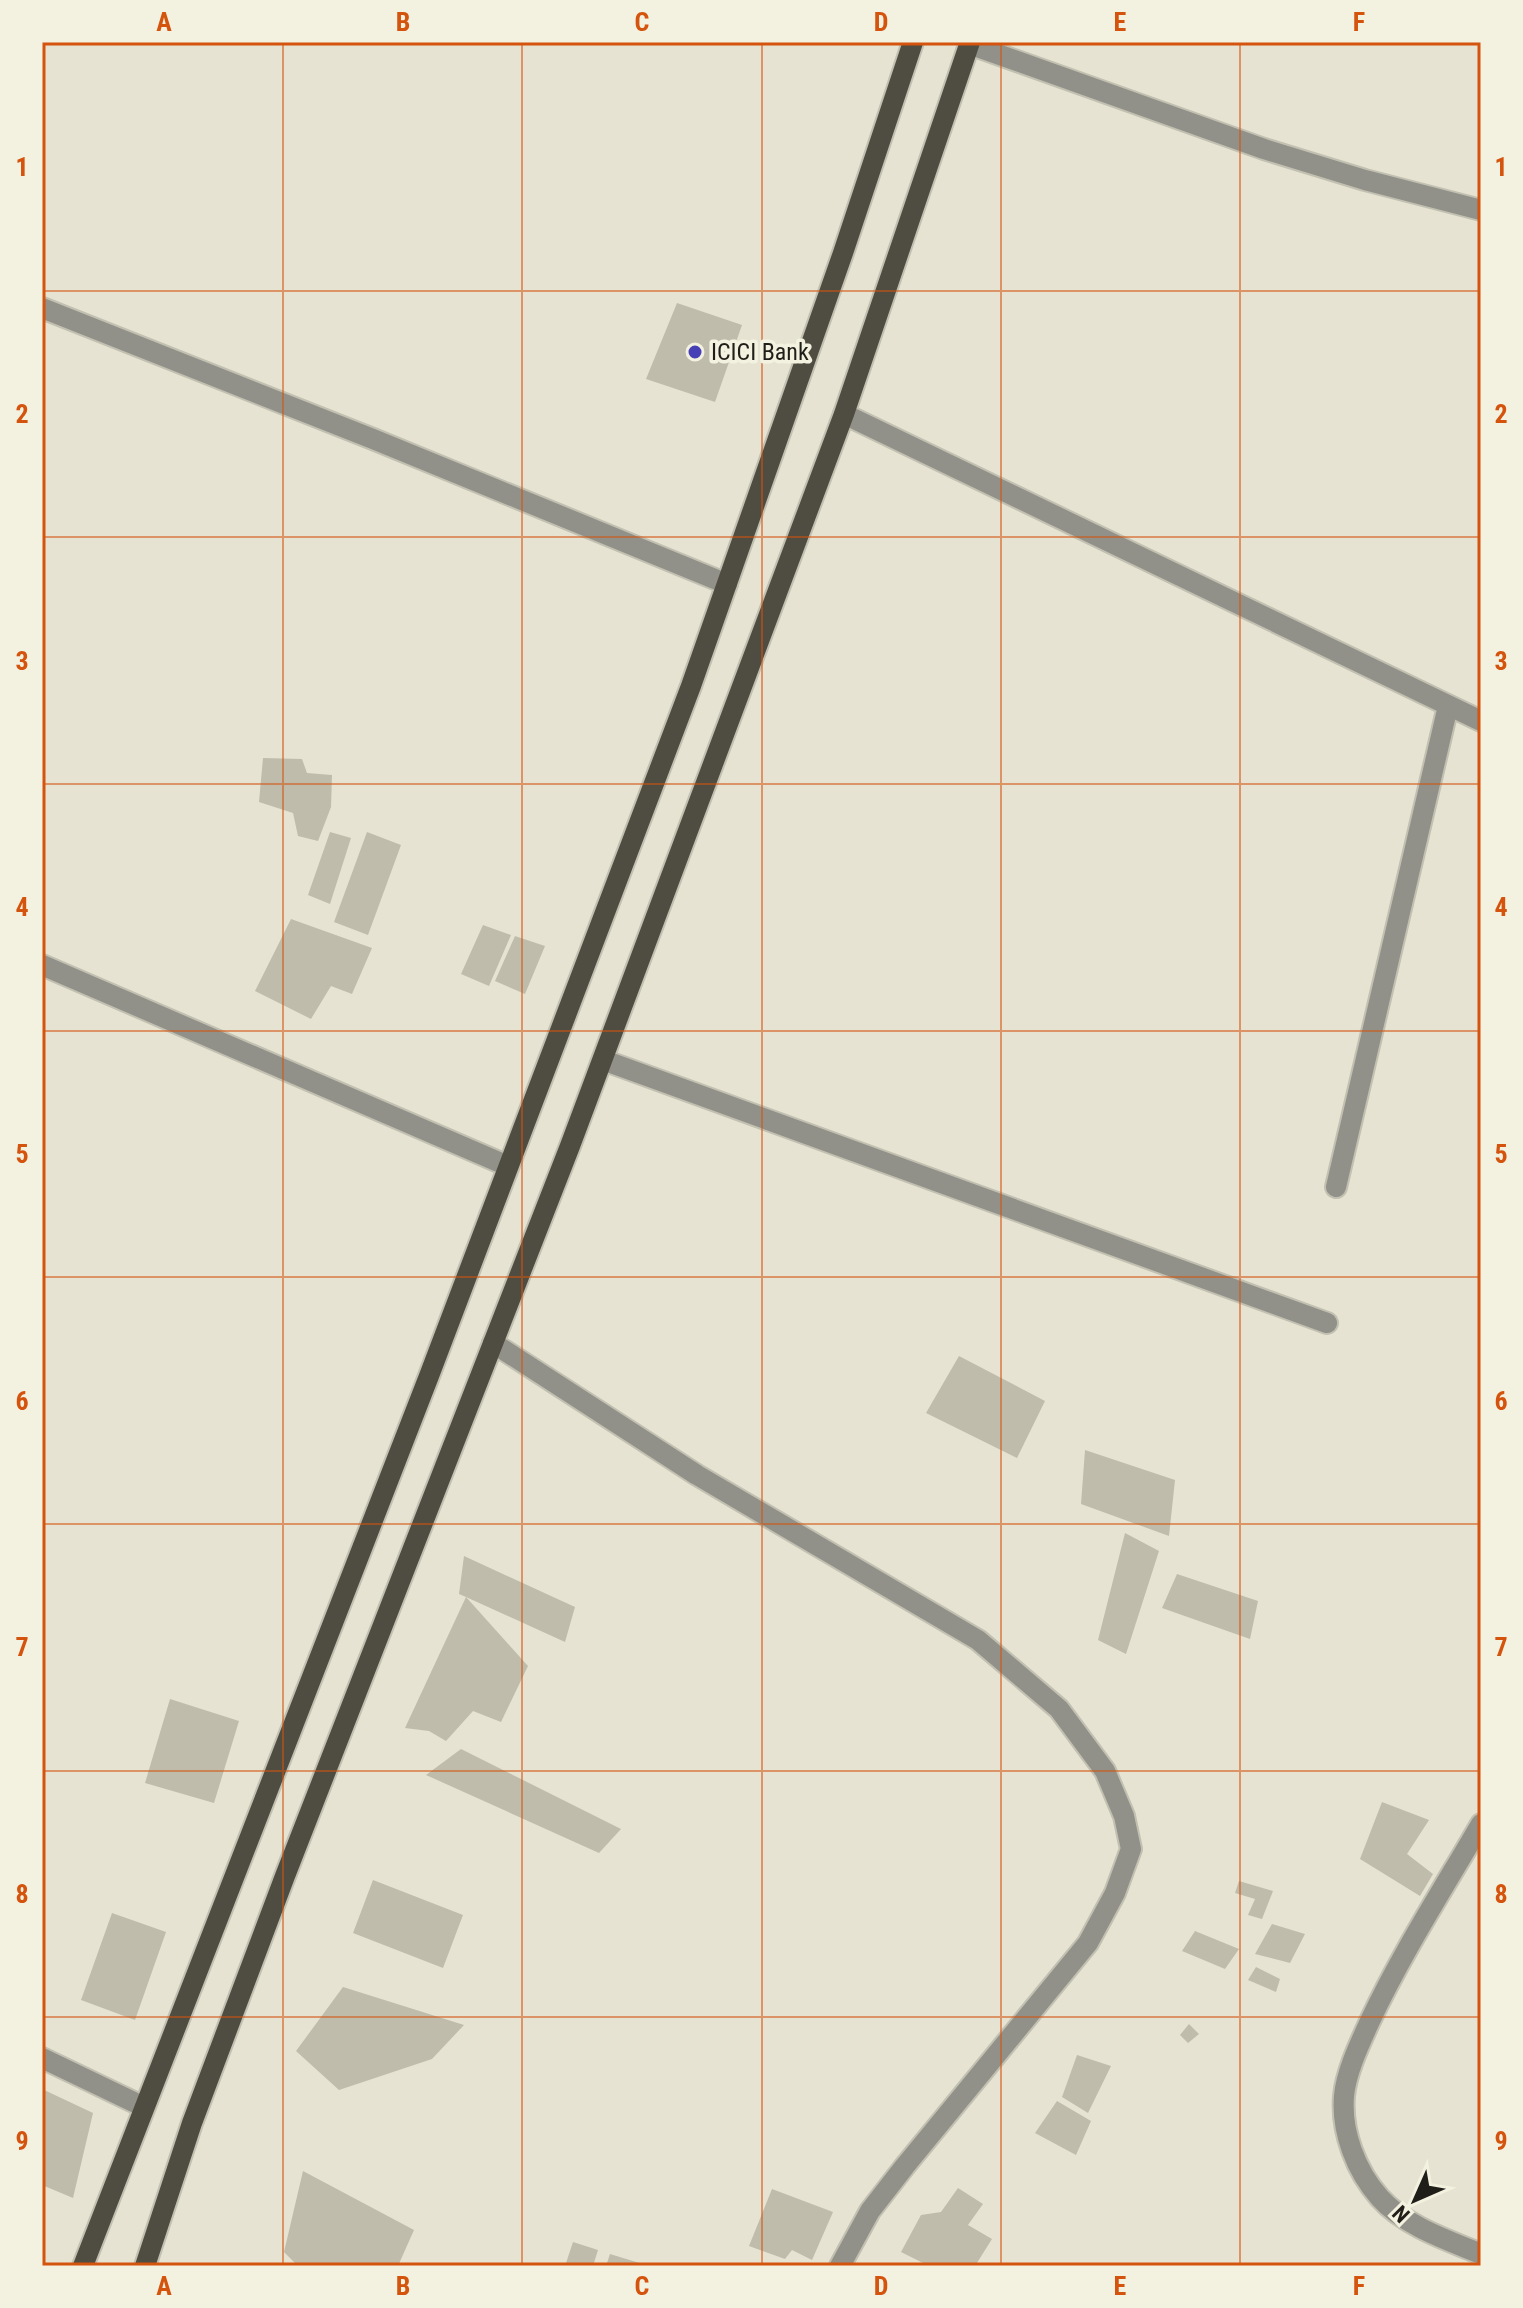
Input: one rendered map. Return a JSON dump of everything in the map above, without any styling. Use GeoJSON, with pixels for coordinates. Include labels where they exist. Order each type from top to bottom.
{"type":"FeatureCollection","features":[{"type":"Feature","properties":{"kind":"main road"},"geometry":{"type":"LineString","coordinates":[[83,2266],[418,1405],[691,686],[843,253],[913,42]]}},
{"type":"Feature","properties":{"kind":"main road"},"geometry":{"type":"LineString","coordinates":[[145,2266],[192,2123],[274,1905],[603,1060],[844,414],[969,43]]}},
{"type":"Feature","properties":{"kind":"street"},"geometry":{"type":"LineString","coordinates":[[969,43],[1264,149],[1365,180],[1481,210]]}},
{"type":"Feature","properties":{"kind":"street"},"geometry":{"type":"LineString","coordinates":[[42,308],[727,584]]}},
{"type":"Feature","properties":{"kind":"street"},"geometry":{"type":"LineString","coordinates":[[844,414],[1481,721]]}},
{"type":"Feature","properties":{"kind":"street"},"geometry":{"type":"LineString","coordinates":[[1336,1187],[1448,706]]}},
{"type":"Feature","properties":{"kind":"street"},"geometry":{"type":"LineString","coordinates":[[42,965],[508,1166]]}},
{"type":"Feature","properties":{"kind":"street"},"geometry":{"type":"LineString","coordinates":[[603,1060],[1327,1323]]}},
{"type":"Feature","properties":{"kind":"street"},"geometry":{"type":"LineString","coordinates":[[493,1343],[697,1475],[978,1640],[1059,1709],[1105,1771],[1124,1816],[1131,1849],[1115,1893],[1088,1943],[870,2211],[840,2266]]}},
{"type":"Feature","properties":{"kind":"street"},"geometry":{"type":"LineString","coordinates":[[1481,1824],[1385,1990],[1357,2050],[1344,2095],[1347,2136],[1359,2167],[1381,2199],[1412,2223],[1481,2254]]}},
{"type":"Feature","properties":{"kind":"street"},"geometry":{"type":"LineString","coordinates":[[42,2058],[144,2107]]}},
{"type":"Feature","properties":{"kind":"building","name":"ICICI Bank"},"geometry":{"type":"Polygon","coordinates":[[[677,303],[742,325],[715,402],[646,379],[677,303]]]}},
{"type":"Feature","properties":{"kind":"building"},"geometry":{"type":"Polygon","coordinates":[[[263,758],[302,759],[307,773],[332,775],[331,807],[318,841],[298,836],[293,813],[259,802],[263,758]]]}},
{"type":"Feature","properties":{"kind":"building"},"geometry":{"type":"Polygon","coordinates":[[[330,832],[351,838],[330,904],[308,895],[330,832]]]}},
{"type":"Feature","properties":{"kind":"building"},"geometry":{"type":"Polygon","coordinates":[[[367,832],[401,845],[368,935],[334,922],[367,832]]]}},
{"type":"Feature","properties":{"kind":"building"},"geometry":{"type":"Polygon","coordinates":[[[291,919],[372,948],[352,994],[331,986],[311,1019],[255,991],[291,919]]]}},
{"type":"Feature","properties":{"kind":"building"},"geometry":{"type":"Polygon","coordinates":[[[483,925],[511,935],[489,986],[461,974],[483,925]]]}},
{"type":"Feature","properties":{"kind":"building"},"geometry":{"type":"Polygon","coordinates":[[[515,936],[545,946],[525,994],[495,981],[515,936]]]}},
{"type":"Feature","properties":{"kind":"building"},"geometry":{"type":"Polygon","coordinates":[[[959,1356],[1045,1401],[1017,1458],[926,1413],[959,1356]]]}},
{"type":"Feature","properties":{"kind":"building"},"geometry":{"type":"Polygon","coordinates":[[[1085,1450],[1175,1480],[1169,1536],[1081,1504],[1085,1450]]]}},
{"type":"Feature","properties":{"kind":"building"},"geometry":{"type":"Polygon","coordinates":[[[1125,1533],[1159,1551],[1126,1654],[1098,1640],[1125,1533]]]}},
{"type":"Feature","properties":{"kind":"building"},"geometry":{"type":"Polygon","coordinates":[[[464,1556],[575,1607],[565,1642],[459,1594],[464,1556]]]}},
{"type":"Feature","properties":{"kind":"building"},"geometry":{"type":"Polygon","coordinates":[[[1177,1574],[1258,1601],[1250,1639],[1162,1608],[1177,1574]]]}},
{"type":"Feature","properties":{"kind":"building"},"geometry":{"type":"Polygon","coordinates":[[[466,1597],[528,1666],[501,1722],[473,1711],[446,1741],[429,1731],[405,1728],[466,1597]]]}},
{"type":"Feature","properties":{"kind":"building"},"geometry":{"type":"Polygon","coordinates":[[[170,1699],[239,1721],[214,1803],[145,1783],[170,1699]]]}},
{"type":"Feature","properties":{"kind":"building"},"geometry":{"type":"Polygon","coordinates":[[[461,1749],[621,1829],[599,1853],[426,1775],[461,1749]]]}},
{"type":"Feature","properties":{"kind":"building"},"geometry":{"type":"Polygon","coordinates":[[[1382,1802],[1429,1820],[1407,1854],[1433,1874],[1420,1896],[1360,1859],[1382,1802]]]}},
{"type":"Feature","properties":{"kind":"building"},"geometry":{"type":"Polygon","coordinates":[[[373,1880],[463,1915],[443,1968],[353,1933],[373,1880]]]}},
{"type":"Feature","properties":{"kind":"building"},"geometry":{"type":"Polygon","coordinates":[[[1239,1881],[1273,1891],[1262,1919],[1248,1915],[1255,1899],[1235,1893],[1239,1881]]]}},
{"type":"Feature","properties":{"kind":"building"},"geometry":{"type":"Polygon","coordinates":[[[112,1913],[166,1932],[135,2020],[81,2000],[112,1913]]]}},
{"type":"Feature","properties":{"kind":"building"},"geometry":{"type":"Polygon","coordinates":[[[1272,1924],[1305,1934],[1290,1963],[1255,1954],[1272,1924]]]}},
{"type":"Feature","properties":{"kind":"building"},"geometry":{"type":"Polygon","coordinates":[[[1195,1931],[1239,1949],[1225,1969],[1182,1951],[1195,1931]]]}},
{"type":"Feature","properties":{"kind":"building"},"geometry":{"type":"Polygon","coordinates":[[[1256,1967],[1280,1979],[1276,1992],[1248,1980],[1256,1967]]]}},
{"type":"Feature","properties":{"kind":"building"},"geometry":{"type":"Polygon","coordinates":[[[343,1987],[464,2025],[432,2059],[339,2090],[296,2051],[343,1987]]]}},
{"type":"Feature","properties":{"kind":"building"},"geometry":{"type":"Polygon","coordinates":[[[1189,2024],[1199,2034],[1188,2043],[1180,2035],[1189,2024]]]}},
{"type":"Feature","properties":{"kind":"building"},"geometry":{"type":"Polygon","coordinates":[[[1077,2055],[1111,2066],[1088,2113],[1062,2097],[1077,2055]]]}},
{"type":"Feature","properties":{"kind":"building"},"geometry":{"type":"Polygon","coordinates":[[[42,2089],[93,2113],[73,2198],[42,2185],[42,2089]]]}},
{"type":"Feature","properties":{"kind":"building"},"geometry":{"type":"Polygon","coordinates":[[[1057,2101],[1091,2121],[1076,2155],[1035,2133],[1057,2101]]]}},
{"type":"Feature","properties":{"kind":"building"},"geometry":{"type":"Polygon","coordinates":[[[303,2171],[414,2230],[398,2266],[298,2266],[284,2252],[303,2171]]]}},
{"type":"Feature","properties":{"kind":"building"},"geometry":{"type":"Polygon","coordinates":[[[958,2188],[983,2204],[968,2225],[992,2239],[975,2266],[929,2266],[901,2252],[921,2215],[941,2212],[958,2188]]]}},
{"type":"Feature","properties":{"kind":"building"},"geometry":{"type":"Polygon","coordinates":[[[772,2189],[833,2212],[812,2260],[792,2250],[785,2259],[749,2246],[772,2189]]]}},
{"type":"Feature","properties":{"kind":"building"},"geometry":{"type":"Polygon","coordinates":[[[573,2242],[598,2250],[593,2266],[565,2266],[573,2242]]]}},
{"type":"Feature","properties":{"kind":"building"},"geometry":{"type":"Polygon","coordinates":[[[610,2254],[646,2265],[646,2266],[606,2266],[610,2254]]]}},
{"type":"Feature","properties":{"kind":"place","name":"ICICI Bank"},"geometry":{"type":"Point","coordinates":[695,352]}}]}
